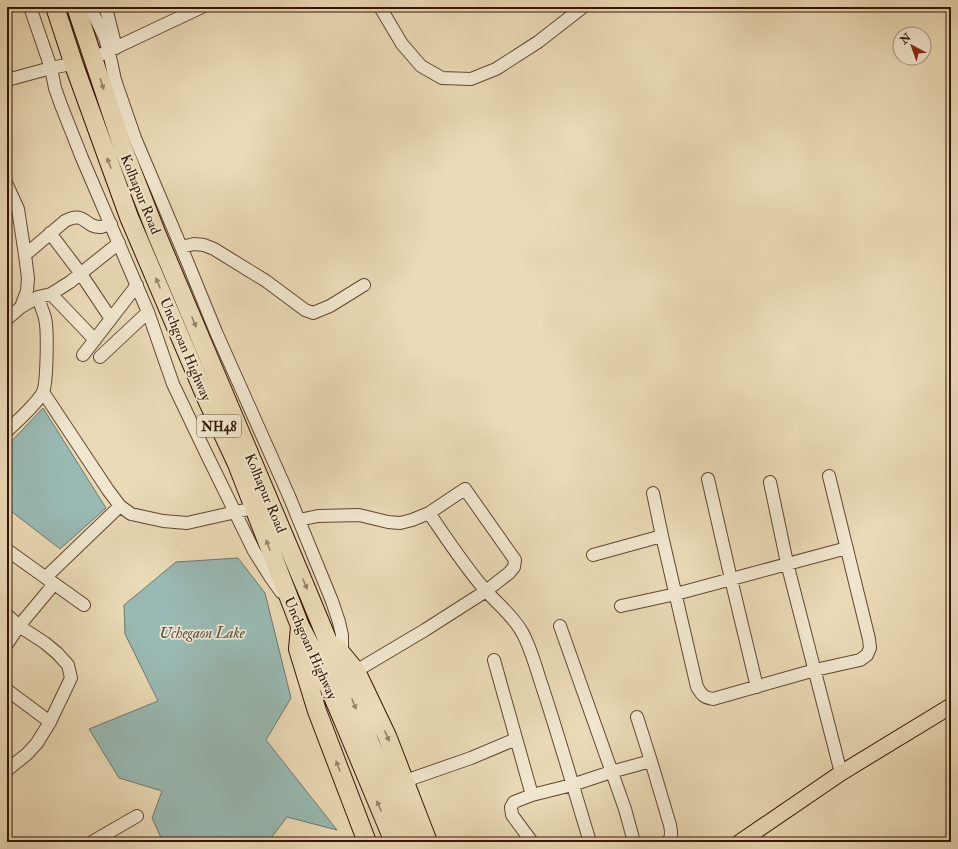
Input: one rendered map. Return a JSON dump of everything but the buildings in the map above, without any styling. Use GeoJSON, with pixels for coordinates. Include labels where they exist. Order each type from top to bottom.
{"type":"FeatureCollection","features":[{"type":"Feature","properties":{"kind":"highway","name":"Unchgoan Highway"},"geometry":{"type":"LineString","coordinates":[[55,7],[75,68],[129,217],[208,402],[237,464],[292,607],[314,653],[394,842]]}},
{"type":"Feature","properties":{"kind":"highway","name":"Kolhapur Road"},"geometry":{"type":"LineString","coordinates":[[76,7],[123,148],[157,235],[411,842]]}},
{"type":"Feature","properties":{"kind":"highway"},"geometry":{"type":"LineString","coordinates":[[300,626],[298,649],[318,711],[367,842]]}},
{"type":"Feature","properties":{"kind":"highway"},"geometry":{"type":"LineString","coordinates":[[324,632],[356,671],[387,736],[428,842]]}},
{"type":"Feature","properties":{"kind":"main road"},"geometry":{"type":"LineString","coordinates":[[740,842],[841,773],[950,708]]}},
{"type":"Feature","properties":{"kind":"street"},"geometry":{"type":"LineString","coordinates":[[30,7],[51,68],[55,88],[61,105],[148,312],[173,384],[254,551],[292,607]]}},
{"type":"Feature","properties":{"kind":"street"},"geometry":{"type":"LineString","coordinates":[[90,7],[105,38],[115,80],[135,138],[216,332],[299,520],[332,601],[342,635],[342,654]]}},
{"type":"Feature","properties":{"kind":"street"},"geometry":{"type":"LineString","coordinates":[[105,7],[108,16],[108,52]]}},
{"type":"Feature","properties":{"kind":"street"},"geometry":{"type":"LineString","coordinates":[[108,52],[202,7]]}},
{"type":"Feature","properties":{"kind":"street"},"geometry":{"type":"LineString","coordinates":[[380,7],[402,44],[421,66],[442,78],[471,79],[496,69],[538,42],[583,7]]}},
{"type":"Feature","properties":{"kind":"street"},"geometry":{"type":"LineString","coordinates":[[7,80],[66,65]]}},
{"type":"Feature","properties":{"kind":"street"},"geometry":{"type":"LineString","coordinates":[[8,187],[18,209],[28,278],[27,291],[22,307]]}},
{"type":"Feature","properties":{"kind":"street"},"geometry":{"type":"LineString","coordinates":[[25,255],[50,232],[71,217],[83,218],[88,223],[95,226],[102,227],[111,224]]}},
{"type":"Feature","properties":{"kind":"street"},"geometry":{"type":"LineString","coordinates":[[50,232],[112,319]]}},
{"type":"Feature","properties":{"kind":"street"},"geometry":{"type":"LineString","coordinates":[[7,319],[38,297],[51,294],[81,274],[119,243]]}},
{"type":"Feature","properties":{"kind":"street"},"geometry":{"type":"LineString","coordinates":[[181,247],[194,244],[204,245],[214,249],[266,281],[305,310],[313,314],[330,306],[364,285]]}},
{"type":"Feature","properties":{"kind":"street"},"geometry":{"type":"LineString","coordinates":[[83,355],[137,285]]}},
{"type":"Feature","properties":{"kind":"street"},"geometry":{"type":"LineString","coordinates":[[51,294],[95,340]]}},
{"type":"Feature","properties":{"kind":"street"},"geometry":{"type":"LineString","coordinates":[[7,431],[37,401],[43,392],[45,381],[47,333],[45,319],[38,297]]}},
{"type":"Feature","properties":{"kind":"street"},"geometry":{"type":"LineString","coordinates":[[100,357],[148,312]]}},
{"type":"Feature","properties":{"kind":"street"},"geometry":{"type":"LineString","coordinates":[[43,392],[108,490],[120,506],[131,514],[162,521],[187,523],[254,508]]}},
{"type":"Feature","properties":{"kind":"street"},"geometry":{"type":"LineString","coordinates":[[653,493],[697,687],[700,693],[705,697],[713,699],[815,670],[860,660],[867,655],[870,648],[869,639],[829,476]]}},
{"type":"Feature","properties":{"kind":"street"},"geometry":{"type":"LineString","coordinates":[[708,479],[757,687]]}},
{"type":"Feature","properties":{"kind":"street"},"geometry":{"type":"LineString","coordinates":[[770,482],[787,563],[841,773]]}},
{"type":"Feature","properties":{"kind":"street"},"geometry":{"type":"LineString","coordinates":[[299,520],[318,516],[359,515],[400,524],[429,513],[465,489],[514,560],[514,567],[509,573],[486,591],[426,630],[356,671]]}},
{"type":"Feature","properties":{"kind":"street"},"geometry":{"type":"LineString","coordinates":[[7,644],[50,581],[120,506]]}},
{"type":"Feature","properties":{"kind":"street"},"geometry":{"type":"LineString","coordinates":[[429,513],[470,572],[522,631],[554,721],[590,842]]}},
{"type":"Feature","properties":{"kind":"street"},"geometry":{"type":"LineString","coordinates":[[593,555],[662,536]]}},
{"type":"Feature","properties":{"kind":"street"},"geometry":{"type":"LineString","coordinates":[[621,606],[676,594],[847,548]]}},
{"type":"Feature","properties":{"kind":"street"},"geometry":{"type":"LineString","coordinates":[[7,550],[84,605]]}},
{"type":"Feature","properties":{"kind":"street"},"geometry":{"type":"LineString","coordinates":[[7,615],[57,653],[68,665],[71,678],[38,743],[23,758],[7,770]]}},
{"type":"Feature","properties":{"kind":"street"},"geometry":{"type":"LineString","coordinates":[[560,626],[625,810],[634,842]]}},
{"type":"Feature","properties":{"kind":"street"},"geometry":{"type":"LineString","coordinates":[[494,660],[532,795]]}},
{"type":"Feature","properties":{"kind":"street"},"geometry":{"type":"LineString","coordinates":[[7,690],[50,722]]}},
{"type":"Feature","properties":{"kind":"street"},"geometry":{"type":"LineString","coordinates":[[637,716],[670,825],[672,834],[668,842]]}},
{"type":"Feature","properties":{"kind":"street"},"geometry":{"type":"LineString","coordinates":[[405,781],[470,758],[516,738]]}},
{"type":"Feature","properties":{"kind":"street"},"geometry":{"type":"LineString","coordinates":[[532,842],[512,815],[511,807],[514,802],[532,795],[572,785],[651,761]]}},
{"type":"Feature","properties":{"kind":"street"},"geometry":{"type":"LineString","coordinates":[[92,842],[137,816]]}},
{"type":"Feature","properties":{"kind":"water"},"geometry":{"type":"Polygon","coordinates":[[[43,408],[106,508],[60,549],[7,508],[7,446],[43,408]]]}},
{"type":"Feature","properties":{"kind":"water","name":"Uchegaon Lake"},"geometry":{"type":"Polygon","coordinates":[[[238,558],[265,593],[291,698],[266,740],[337,830],[287,817],[268,842],[163,842],[152,818],[162,791],[119,778],[89,729],[158,701],[125,634],[124,605],[176,562],[238,558]]]}}]}
